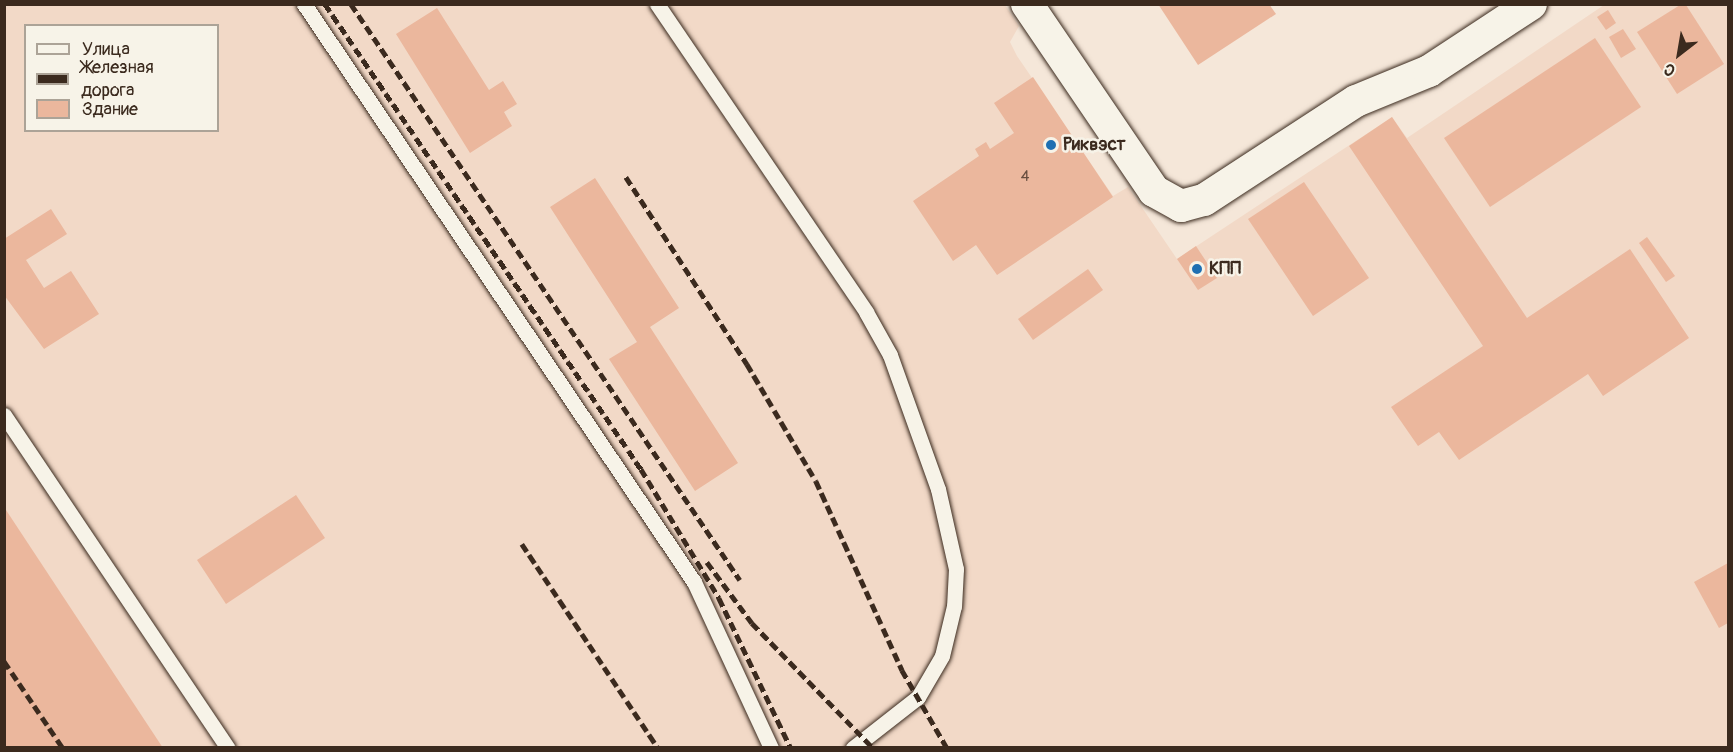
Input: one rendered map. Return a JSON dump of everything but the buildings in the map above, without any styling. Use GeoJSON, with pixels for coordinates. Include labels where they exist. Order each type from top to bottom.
{"type":"FeatureCollection","features":[{"type":"Feature","properties":{"kind":"street"},"geometry":{"type":"LineString","coordinates":[[1027,4],[1154,191],[1175,205],[1196,204],[1356,101],[1429,71],[1532,4]]}},
{"type":"Feature","properties":{"kind":"lane"},"geometry":{"type":"LineString","coordinates":[[304,4],[694,582],[771,747]]}},
{"type":"Feature","properties":{"kind":"lane"},"geometry":{"type":"LineString","coordinates":[[657,4],[866,312],[901,382],[938,489],[956,569],[954,606],[945,645],[918,697],[853,747]]}},
{"type":"Feature","properties":{"kind":"lane"},"geometry":{"type":"LineString","coordinates":[[4,415],[228,747]]}},
{"type":"Feature","properties":{"kind":"shaded area"},"geometry":{"type":"Polygon","coordinates":[[[4,5],[1005,5],[1019,26],[1010,42],[1017,56],[1113,196],[1128,187],[1177,259],[1392,117],[1407,138],[1604,5],[1728,5],[1728,747],[5,747],[4,5]]]}},
{"type":"Feature","properties":{"kind":"railway"},"geometry":{"type":"LineString","coordinates":[[325,4],[641,469],[719,598],[791,748]]}},
{"type":"Feature","properties":{"kind":"railway"},"geometry":{"type":"LineString","coordinates":[[351,4],[740,580]]}},
{"type":"Feature","properties":{"kind":"railway"},"geometry":{"type":"LineString","coordinates":[[626,177],[747,364],[816,481],[902,670],[947,748]]}},
{"type":"Feature","properties":{"kind":"railway"},"geometry":{"type":"LineString","coordinates":[[522,544],[658,748]]}},
{"type":"Feature","properties":{"kind":"railway"},"geometry":{"type":"LineString","coordinates":[[707,562],[752,623],[873,748]]}},
{"type":"Feature","properties":{"kind":"railway"},"geometry":{"type":"LineString","coordinates":[[4,661],[63,748]]}},
{"type":"Feature","properties":{"kind":"place","name":"Риквэст"},"geometry":{"type":"Point","coordinates":[1051,145]}},
{"type":"Feature","properties":{"kind":"place","name":"КПП"},"geometry":{"type":"Point","coordinates":[1197,269]}}]}
